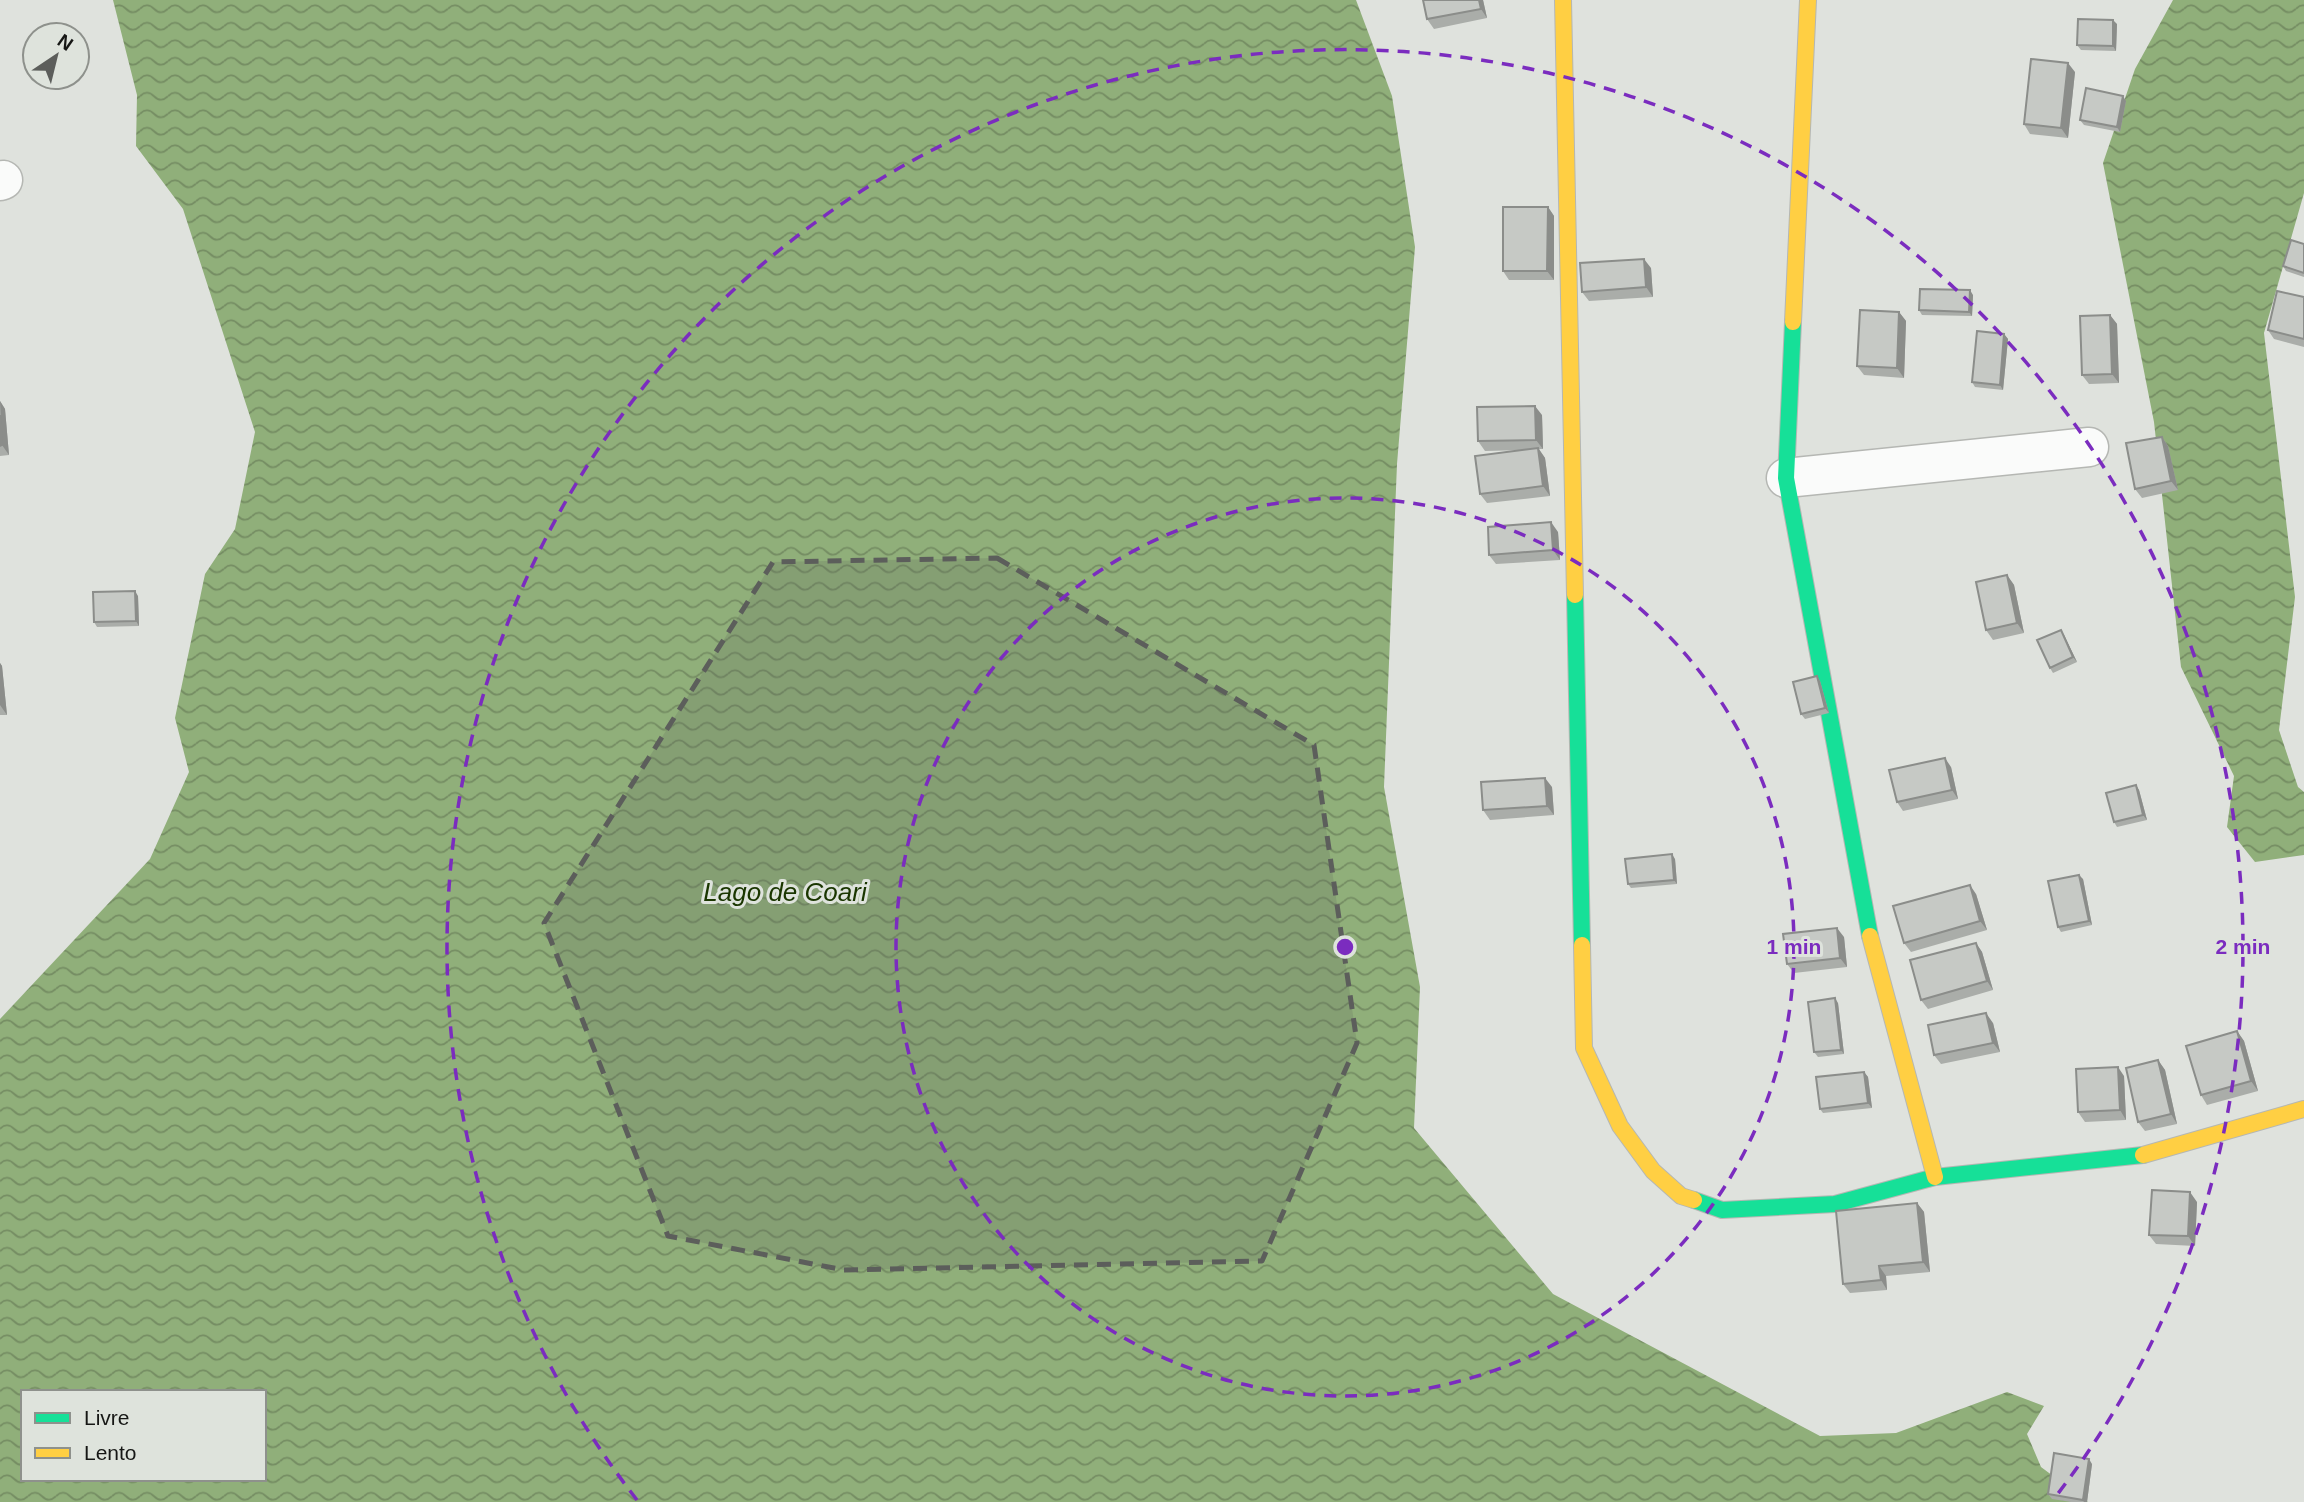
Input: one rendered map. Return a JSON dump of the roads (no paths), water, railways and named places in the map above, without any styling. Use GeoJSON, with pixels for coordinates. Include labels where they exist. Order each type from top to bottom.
{"type":"FeatureCollection","features":[{"type":"Feature","properties":{"kind":"street"},"geometry":{"type":"LineString","coordinates":[[1563,0],[1584,1048],[1620,1126],[1653,1171],[1681,1196],[1722,1210],[1835,1204],[1935,1177],[2145,1155],[2303,1113]]}},
{"type":"Feature","properties":{"kind":"street"},"geometry":{"type":"LineString","coordinates":[[1808,0],[1786,478],[1868,928],[1935,1177]]}},
{"type":"Feature","properties":{"kind":"street"},"geometry":{"type":"LineString","coordinates":[[1786,478],[2089,447]]}},
{"type":"Feature","properties":{"kind":"water","name":"Lago de Coari"},"geometry":{"type":"Polygon","coordinates":[[[113,0],[1356,0],[1392,96],[1415,247],[1397,464],[1384,787],[1420,987],[1414,1128],[1553,1294],[1820,1436],[1896,1433],[2007,1392],[2044,1406],[2027,1434],[2041,1467],[2088,1502],[0,1502],[0,1019],[150,859],[189,772],[175,718],[205,574],[235,529],[255,432],[183,209],[136,146],[137,95],[113,0]]]}},
{"type":"Feature","properties":{"kind":"water"},"geometry":{"type":"Polygon","coordinates":[[[2173,0],[2304,0],[2304,193],[2264,333],[2295,597],[2279,730],[2298,787],[2304,792],[2304,855],[2255,862],[2227,827],[2234,776],[2181,667],[2154,422],[2103,163],[2135,69],[2173,0]]]}}]}
